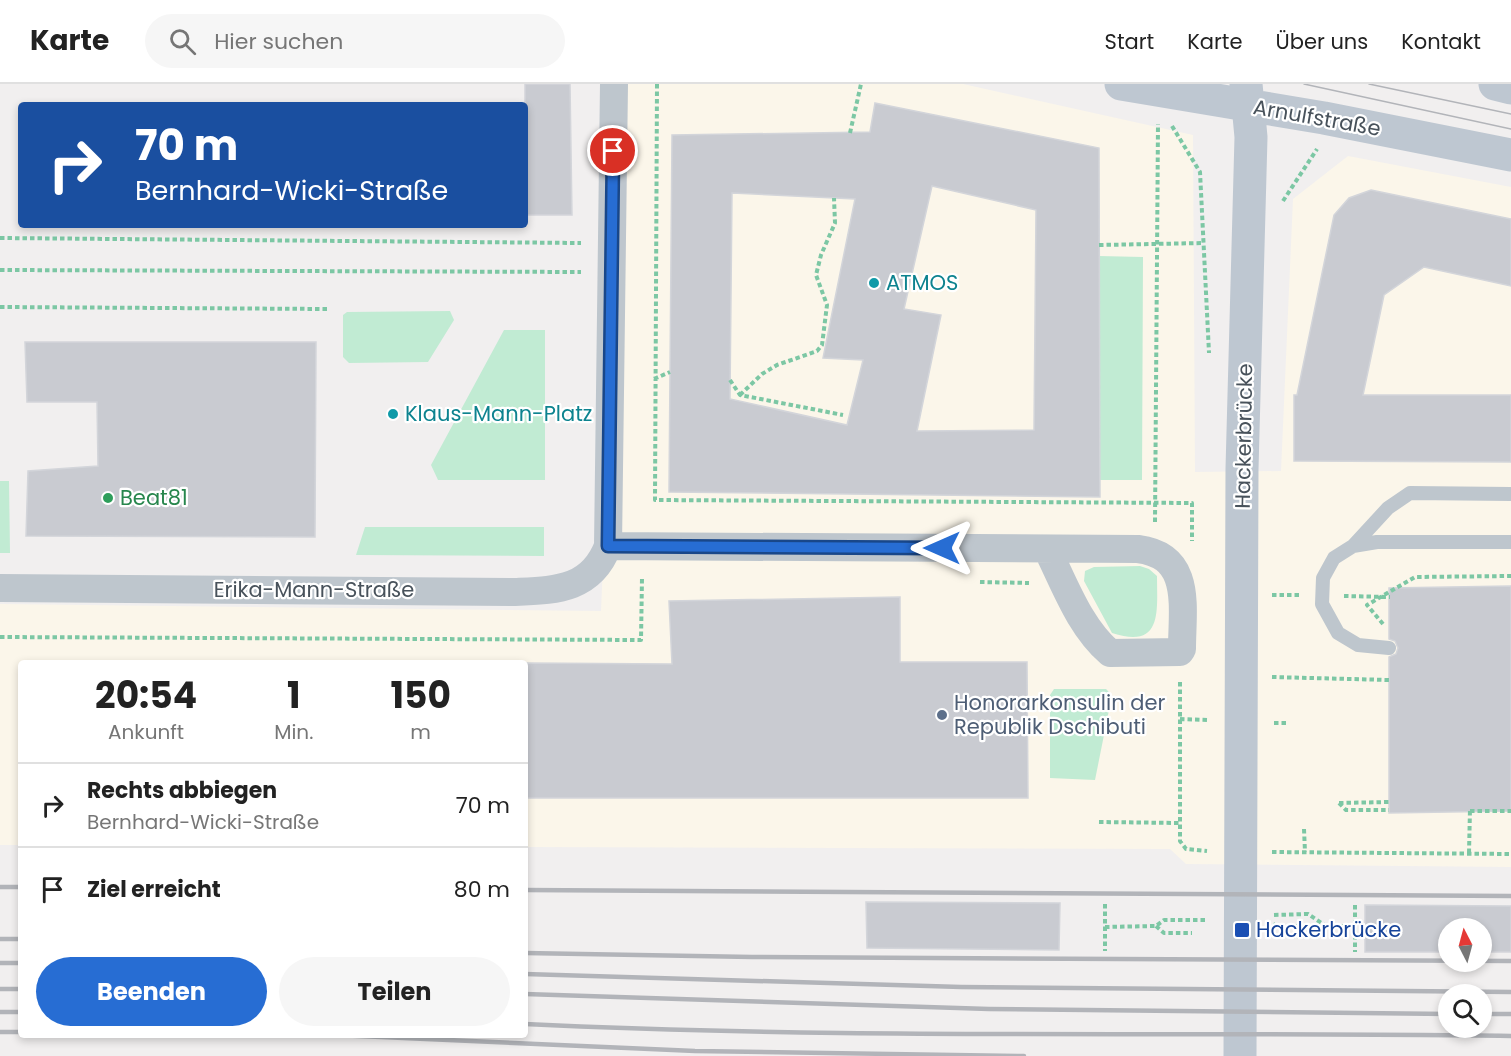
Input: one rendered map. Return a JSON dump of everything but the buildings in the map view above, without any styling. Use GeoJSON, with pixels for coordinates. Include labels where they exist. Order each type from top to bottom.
{"type":"FeatureCollection","features":[{"type":"Feature","properties":{"kind":"street"},"geometry":{"type":"LineString","coordinates":[[614,84],[608,546],[1047,549],[1155,551],[1174,564],[1183,592],[1182,649],[1180,652],[1110,653],[1095,640],[1080,616],[1047,549]]}},
{"type":"Feature","properties":{"kind":"street","name":"Arnulfstraße"},"geometry":{"type":"LineString","coordinates":[[1122,84],[1247,94],[1511,155]]}},
{"type":"Feature","properties":{"kind":"street"},"geometry":{"type":"LineString","coordinates":[[1495,84],[1511,88]]}},
{"type":"Feature","properties":{"kind":"street","name":"Hackerbrücke"},"geometry":{"type":"LineString","coordinates":[[1240,1056],[1242,469],[1251,137],[1247,94]]}},
{"type":"Feature","properties":{"kind":"street","name":"Erika-Mann-Straße"},"geometry":{"type":"LineString","coordinates":[[0,588],[555,590],[577,584],[594,570],[602,560],[608,546]]}},
{"type":"Feature","properties":{"kind":"lane"},"geometry":{"type":"LineString","coordinates":[[1389,648],[1358,645],[1338,633],[1322,604],[1323,578],[1334,558],[1353,546],[1388,508],[1410,493],[1511,494]]}},
{"type":"Feature","properties":{"kind":"lane"},"geometry":{"type":"LineString","coordinates":[[1353,546],[1377,542],[1511,542]]}},
{"type":"Feature","properties":{"kind":"path"},"geometry":{"type":"LineString","coordinates":[[655,500],[657,84]]}},
{"type":"Feature","properties":{"kind":"path"},"geometry":{"type":"LineString","coordinates":[[850,133],[861,84]]}},
{"type":"Feature","properties":{"kind":"path"},"geometry":{"type":"LineString","coordinates":[[1155,551],[1158,124]]}},
{"type":"Feature","properties":{"kind":"path"},"geometry":{"type":"LineString","coordinates":[[1171,126],[1200,172],[1210,362]]}},
{"type":"Feature","properties":{"kind":"path"},"geometry":{"type":"LineString","coordinates":[[740,395],[762,374],[777,365],[817,351],[822,345],[827,305],[816,275],[821,255],[836,223],[834,198]]}},
{"type":"Feature","properties":{"kind":"path"},"geometry":{"type":"LineString","coordinates":[[0,238],[586,243],[611,240]]}},
{"type":"Feature","properties":{"kind":"path"},"geometry":{"type":"LineString","coordinates":[[1099,245],[1204,243]]}},
{"type":"Feature","properties":{"kind":"path"},"geometry":{"type":"LineString","coordinates":[[0,270],[611,271]]}},
{"type":"Feature","properties":{"kind":"path"},"geometry":{"type":"LineString","coordinates":[[0,307],[327,309]]}},
{"type":"Feature","properties":{"kind":"path"},"geometry":{"type":"LineString","coordinates":[[654,379],[670,372]]}},
{"type":"Feature","properties":{"kind":"path"},"geometry":{"type":"LineString","coordinates":[[730,380],[740,395],[843,415]]}},
{"type":"Feature","properties":{"kind":"path"},"geometry":{"type":"LineString","coordinates":[[1389,632],[1367,605],[1415,577],[1511,576]]}},
{"type":"Feature","properties":{"kind":"path"},"geometry":{"type":"LineString","coordinates":[[0,637],[641,640],[642,577],[654,577]]}},
{"type":"Feature","properties":{"kind":"path"},"geometry":{"type":"LineString","coordinates":[[969,582],[1033,583]]}},
{"type":"Feature","properties":{"kind":"path"},"geometry":{"type":"LineString","coordinates":[[1180,652],[1180,841],[1183,848],[1217,851]]}},
{"type":"Feature","properties":{"kind":"path"},"geometry":{"type":"LineString","coordinates":[[1269,676],[1389,680]]}},
{"type":"Feature","properties":{"kind":"path"},"geometry":{"type":"LineString","coordinates":[[1389,802],[1339,803],[1346,810],[1389,810]]}},
{"type":"Feature","properties":{"kind":"path"},"geometry":{"type":"LineString","coordinates":[[1469,853],[1470,810],[1511,811]]}},
{"type":"Feature","properties":{"kind":"path"},"geometry":{"type":"LineString","coordinates":[[1099,822],[1180,823]]}},
{"type":"Feature","properties":{"kind":"path"},"geometry":{"type":"LineString","coordinates":[[1304,829],[1305,852]]}},
{"type":"Feature","properties":{"kind":"path"},"geometry":{"type":"LineString","coordinates":[[1262,851],[1511,854]]}},
{"type":"Feature","properties":{"kind":"path"},"geometry":{"type":"LineString","coordinates":[[1105,904],[1105,951]]}},
{"type":"Feature","properties":{"kind":"path"},"geometry":{"type":"LineString","coordinates":[[1355,906],[1355,952]]}},
{"type":"Feature","properties":{"kind":"path"},"geometry":{"type":"LineString","coordinates":[[1268,920],[1276,914],[1308,914],[1326,926]]}},
{"type":"Feature","properties":{"kind":"path"},"geometry":{"type":"LineString","coordinates":[[1105,927],[1156,926],[1164,920],[1214,920]]}},
{"type":"Feature","properties":{"kind":"path"},"geometry":{"type":"LineString","coordinates":[[1156,926],[1164,933],[1192,933]]}},
{"type":"Feature","properties":{"kind":"path"},"geometry":{"type":"LineString","coordinates":[[1276,926],[1297,926]]}},
{"type":"Feature","properties":{"kind":"path"},"geometry":{"type":"LineString","coordinates":[[1290,937],[1308,937],[1326,926],[1355,926]]}},
{"type":"Feature","properties":{"kind":"shaded area"},"geometry":{"type":"Polygon","coordinates":[[[623,84],[963,84],[1193,135],[1195,472],[1281,471],[1293,199],[1348,156],[1511,187],[1511,867],[1186,864],[1170,849],[528,847],[528,660],[18,660],[18,845],[0,845],[0,604],[601,611],[623,84]]]}},
{"type":"Feature","properties":{"kind":"green space"},"geometry":{"type":"Polygon","coordinates":[[[1099,256],[1143,257],[1142,480],[1100,480],[1099,256]]]}},
{"type":"Feature","properties":{"kind":"green space"},"geometry":{"type":"Polygon","coordinates":[[[450,311],[454,320],[428,362],[349,363],[343,357],[343,315],[347,312],[450,311]]]}},
{"type":"Feature","properties":{"kind":"green space"},"geometry":{"type":"Polygon","coordinates":[[[504,330],[545,330],[545,480],[438,480],[431,465],[504,330]]]}},
{"type":"Feature","properties":{"kind":"green space"},"geometry":{"type":"Polygon","coordinates":[[[0,481],[9,481],[10,553],[0,553],[0,481]]]}},
{"type":"Feature","properties":{"kind":"green space"},"geometry":{"type":"Polygon","coordinates":[[[365,527],[544,527],[544,556],[356,555],[365,527]]]}},
{"type":"Feature","properties":{"kind":"green space"},"geometry":{"type":"Polygon","coordinates":[[[1140,566],[1149,569],[1157,576],[1154,624],[1149,632],[1141,636],[1129,637],[1112,633],[1084,581],[1085,571],[1094,567],[1140,566]]]}},
{"type":"Feature","properties":{"kind":"green space"},"geometry":{"type":"Polygon","coordinates":[[[1054,689],[1106,689],[1112,695],[1095,780],[1050,778],[1050,695],[1054,689]]]}},
{"type":"Feature","properties":{"kind":"tram line"},"geometry":{"type":"LineString","coordinates":[[1304,84],[1511,129]]}},
{"type":"Feature","properties":{"kind":"tram line"},"geometry":{"type":"LineString","coordinates":[[1369,84],[1511,114]]}},
{"type":"Feature","properties":{"kind":"railway"},"geometry":{"type":"LineString","coordinates":[[0,887],[18,887]]}},
{"type":"Feature","properties":{"kind":"railway"},"geometry":{"type":"LineString","coordinates":[[528,890],[1511,896]]}},
{"type":"Feature","properties":{"kind":"railway"},"geometry":{"type":"LineString","coordinates":[[0,939],[18,939]]}},
{"type":"Feature","properties":{"kind":"railway"},"geometry":{"type":"LineString","coordinates":[[528,953],[752,957],[1511,961]]}},
{"type":"Feature","properties":{"kind":"railway"},"geometry":{"type":"LineString","coordinates":[[0,963],[18,963]]}},
{"type":"Feature","properties":{"kind":"railway"},"geometry":{"type":"LineString","coordinates":[[528,974],[961,987],[1511,992]]}},
{"type":"Feature","properties":{"kind":"railway"},"geometry":{"type":"LineString","coordinates":[[0,989],[18,989]]}},
{"type":"Feature","properties":{"kind":"railway"},"geometry":{"type":"LineString","coordinates":[[528,994],[989,1009],[1438,1014]]}},
{"type":"Feature","properties":{"kind":"railway"},"geometry":{"type":"LineString","coordinates":[[0,1012],[18,1012]]}},
{"type":"Feature","properties":{"kind":"railway"},"geometry":{"type":"LineString","coordinates":[[1492,1014],[1511,1014]]}},
{"type":"Feature","properties":{"kind":"railway"},"geometry":{"type":"LineString","coordinates":[[528,1024],[895,1034],[1511,1036]]}},
{"type":"Feature","properties":{"kind":"railway"},"geometry":{"type":"LineString","coordinates":[[0,1032],[18,1032]]}},
{"type":"Feature","properties":{"kind":"railway"},"geometry":{"type":"LineString","coordinates":[[403,1038],[695,1051],[1024,1056]]}},
{"type":"Feature","properties":{"kind":"place","name":"ATMOS"},"geometry":{"type":"Point","coordinates":[874,283]}},
{"type":"Feature","properties":{"kind":"place","name":"Klaus-Mann-Platz"},"geometry":{"type":"Point","coordinates":[393,414]}},
{"type":"Feature","properties":{"kind":"place","name":"Beat81"},"geometry":{"type":"Point","coordinates":[108,498]}},
{"type":"Feature","properties":{"kind":"place","name":"Honorarkonsulin der Republik Dschibuti"},"geometry":{"type":"Point","coordinates":[942,715]}},
{"type":"Feature","properties":{"kind":"place","name":"Hackerbrücke"},"geometry":{"type":"Point","coordinates":[1242,930]}},
{"type":"Feature","properties":{"kind":"route"},"geometry":{"type":"LineString","coordinates":[[613,151],[608,546],[942,548]]}}]}
